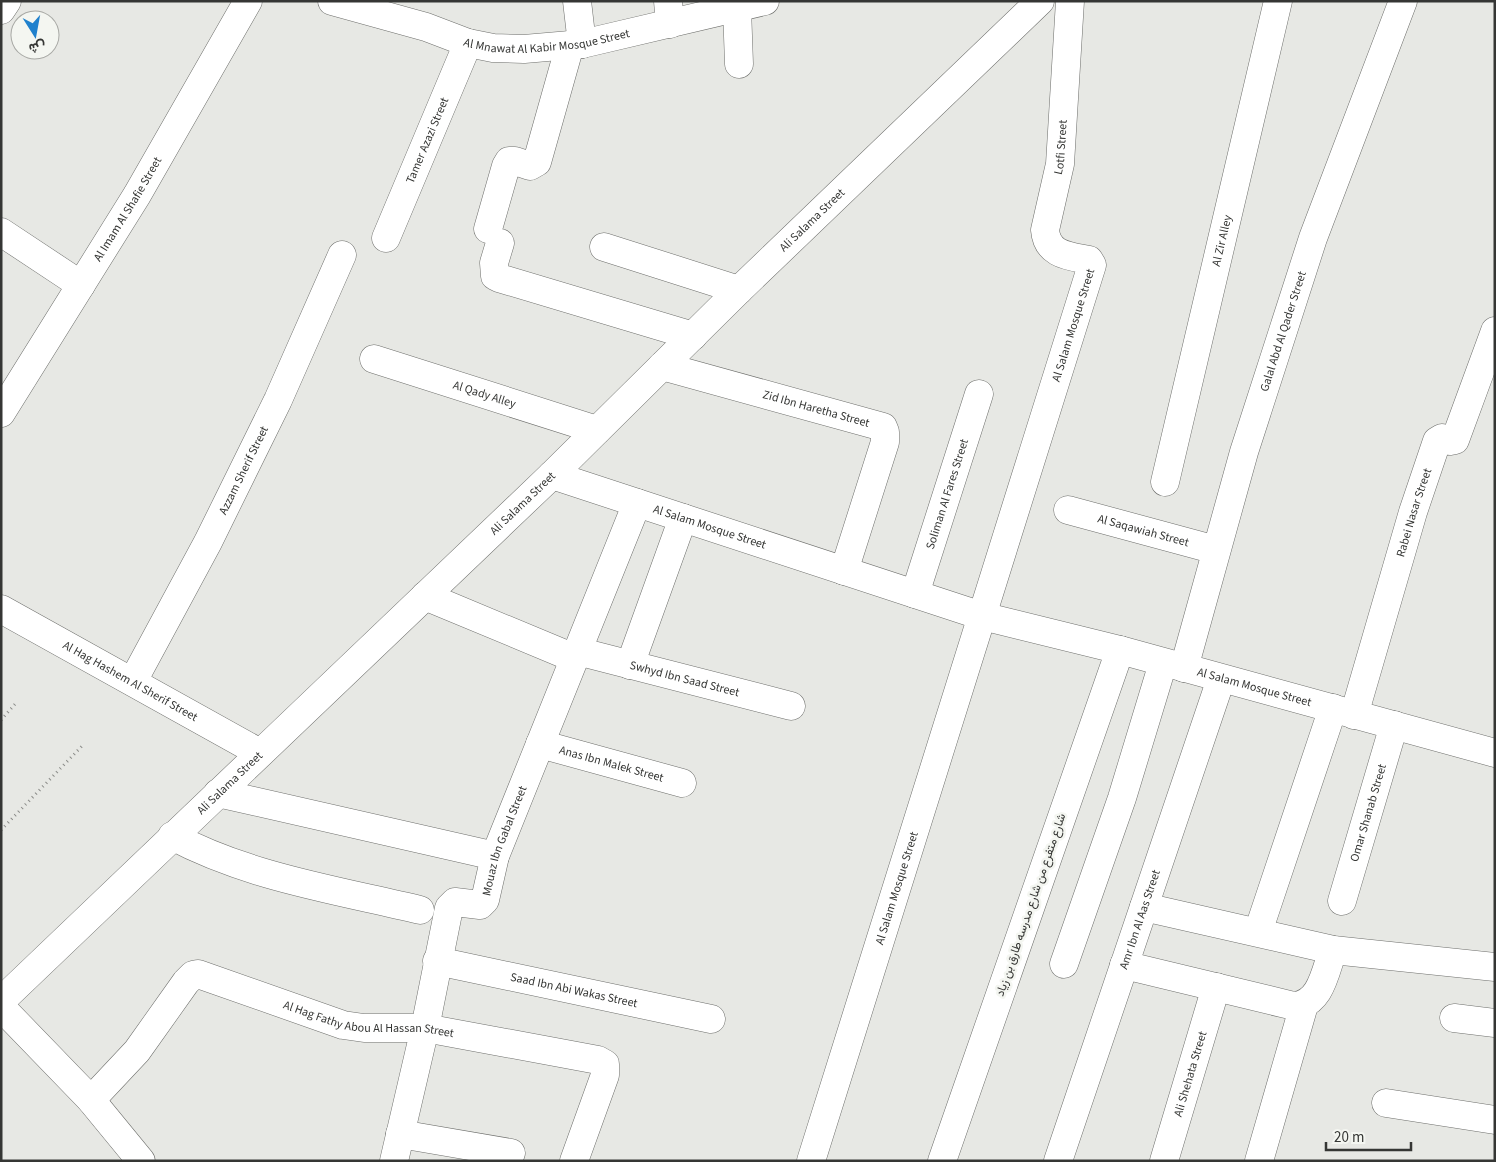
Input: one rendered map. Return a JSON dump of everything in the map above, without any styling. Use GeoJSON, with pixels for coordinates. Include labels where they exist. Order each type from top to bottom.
{"type":"FeatureCollection","features":[{"type":"Feature","properties":{"kind":"street"},"geometry":{"type":"LineString","coordinates":[[1,10],[7,1]]}},
{"type":"Feature","properties":{"kind":"street","name":"Al Imam Al Shafie Street"},"geometry":{"type":"LineString","coordinates":[[1,412],[137,195],[248,1]]}},
{"type":"Feature","properties":{"kind":"street","name":"Al Mnawat Al Kabir Mosque Street"},"geometry":{"type":"LineString","coordinates":[[332,1],[366,5],[468,43],[509,48],[576,45],[681,11],[736,8],[765,1]]}},
{"type":"Feature","properties":{"kind":"street"},"geometry":{"type":"LineString","coordinates":[[577,1],[576,45],[537,162],[530,166],[515,161],[510,162],[506,166],[494,236],[493,268],[495,276],[693,336]]}},
{"type":"Feature","properties":{"kind":"street","name":"Ali Salama Street"},"geometry":{"type":"LineString","coordinates":[[1,1001],[552,475],[739,290],[1040,1]]}},
{"type":"Feature","properties":{"kind":"street","name":"Lotfi Street"},"geometry":{"type":"LineString","coordinates":[[1070,1],[1060,164],[1045,230],[1048,244],[1053,250],[1091,262]]}},
{"type":"Feature","properties":{"kind":"street","name":"Al Zir Alley"},"geometry":{"type":"LineString","coordinates":[[1165,482],[1278,1]]}},
{"type":"Feature","properties":{"kind":"street","name":"Galal Abd Al Qader Street"},"geometry":{"type":"LineString","coordinates":[[1064,964],[1122,798],[1174,666],[1216,550],[1244,452],[1313,238],[1403,1]]}},
{"type":"Feature","properties":{"kind":"street"},"geometry":{"type":"LineString","coordinates":[[736,8],[739,64]]}},
{"type":"Feature","properties":{"kind":"street","name":"Tamer Azazi Street"},"geometry":{"type":"LineString","coordinates":[[386,238],[468,43]]}},
{"type":"Feature","properties":{"kind":"street"},"geometry":{"type":"LineString","coordinates":[[1,232],[81,285]]}},
{"type":"Feature","properties":{"kind":"street"},"geometry":{"type":"LineString","coordinates":[[604,247],[739,290]]}},
{"type":"Feature","properties":{"kind":"street","name":"Azzam Sherif Street"},"geometry":{"type":"LineString","coordinates":[[133,682],[208,542],[278,400],[342,255]]}},
{"type":"Feature","properties":{"kind":"street","name":"Al Salam Mosque Street"},"geometry":{"type":"LineString","coordinates":[[811,1161],[1078,311],[1091,262]]}},
{"type":"Feature","properties":{"kind":"street","name":"Rabei Nasar Street"},"geometry":{"type":"LineString","coordinates":[[1344,712],[1437,442],[1442,438],[1450,441],[1455,440],[1495,332]]}},
{"type":"Feature","properties":{"kind":"street","name":"Al Qady Alley"},"geometry":{"type":"LineString","coordinates":[[374,360],[597,430]]}},
{"type":"Feature","properties":{"kind":"street","name":"Zid Ibn Haretha Street"},"geometry":{"type":"LineString","coordinates":[[662,366],[883,427],[885,442],[844,571]]}},
{"type":"Feature","properties":{"kind":"street","name":"Soliman Al Fares Street"},"geometry":{"type":"LineString","coordinates":[[915,594],[979,394]]}},
{"type":"Feature","properties":{"kind":"street","name":"Al Salam Mosque Street"},"geometry":{"type":"LineString","coordinates":[[552,475],[982,616],[1120,650],[1495,753]]}},
{"type":"Feature","properties":{"kind":"street","name":"Mouaz Ibn Gabal Street"},"geometry":{"type":"LineString","coordinates":[[394,1161],[425,1028],[437,961],[450,906],[455,902],[476,906],[483,903],[495,856],[637,503]]}},
{"type":"Feature","properties":{"kind":"street","name":"Al Saqawiah Street"},"geometry":{"type":"LineString","coordinates":[[1068,510],[1216,550]]}},
{"type":"Feature","properties":{"kind":"street"},"geometry":{"type":"LineString","coordinates":[[630,665],[683,518]]}},
{"type":"Feature","properties":{"kind":"street","name":"Swhyd Ibn Saad Street"},"geometry":{"type":"LineString","coordinates":[[425,596],[576,655],[630,665],[791,706]]}},
{"type":"Feature","properties":{"kind":"street","name":"Al Hag Hashem Al Sherif Street"},"geometry":{"type":"LineString","coordinates":[[1,609],[260,753]]}},
{"type":"Feature","properties":{"kind":"street","name":"شارع متفرع من شارع مدرسه طارق بن زياد"},"geometry":{"type":"LineString","coordinates":[[942,1161],[1120,650]]}},
{"type":"Feature","properties":{"kind":"street","name":"Amr Ibn Al Aas Street"},"geometry":{"type":"LineString","coordinates":[[1058,1161],[1221,679]]}},
{"type":"Feature","properties":{"kind":"street"},"geometry":{"type":"LineString","coordinates":[[1258,932],[1344,712]]}},
{"type":"Feature","properties":{"kind":"street","name":"Omar Shanab Street"},"geometry":{"type":"LineString","coordinates":[[1342,900],[1394,725]]}},
{"type":"Feature","properties":{"kind":"street","name":"Anas Ibn Malek Street"},"geometry":{"type":"LineString","coordinates":[[540,744],[682,782]]}},
{"type":"Feature","properties":{"kind":"street"},"geometry":{"type":"LineString","coordinates":[[218,793],[495,856]]}},
{"type":"Feature","properties":{"kind":"street"},"geometry":{"type":"LineString","coordinates":[[172,836],[207,854],[252,870],[420,910]]}},
{"type":"Feature","properties":{"kind":"street"},"geometry":{"type":"LineString","coordinates":[[1144,907],[1333,950],[1495,967]]}},
{"type":"Feature","properties":{"kind":"street"},"geometry":{"type":"LineString","coordinates":[[1259,1161],[1304,1005],[1316,994],[1333,950]]}},
{"type":"Feature","properties":{"kind":"street","name":"Saad Ibn Abi Wakas Street"},"geometry":{"type":"LineString","coordinates":[[437,961],[711,1019]]}},
{"type":"Feature","properties":{"kind":"street"},"geometry":{"type":"LineString","coordinates":[[1124,964],[1282,1005],[1304,1005]]}},
{"type":"Feature","properties":{"kind":"street","name":"Al Hag Fathy Abou Al Hassan Street"},"geometry":{"type":"LineString","coordinates":[[91,1100],[136,1051],[186,982],[195,975],[272,999],[343,1025],[364,1028],[425,1028],[598,1060],[605,1064],[606,1074],[574,1161]]}},
{"type":"Feature","properties":{"kind":"street","name":"Ali Shehata Street"},"geometry":{"type":"LineString","coordinates":[[1164,1161],[1216,987]]}},
{"type":"Feature","properties":{"kind":"street"},"geometry":{"type":"LineString","coordinates":[[1,1007],[91,1100],[141,1161]]}},
{"type":"Feature","properties":{"kind":"street"},"geometry":{"type":"LineString","coordinates":[[1454,1018],[1495,1023]]}},
{"type":"Feature","properties":{"kind":"street"},"geometry":{"type":"LineString","coordinates":[[1386,1103],[1495,1120]]}},
{"type":"Feature","properties":{"kind":"street"},"geometry":{"type":"LineString","coordinates":[[400,1134],[511,1153]]}},
{"type":"Feature","properties":{"kind":"path"},"geometry":{"type":"LineString","coordinates":[[1,720],[16,703]]}},
{"type":"Feature","properties":{"kind":"path"},"geometry":{"type":"LineString","coordinates":[[1,830],[83,745]]}}]}
